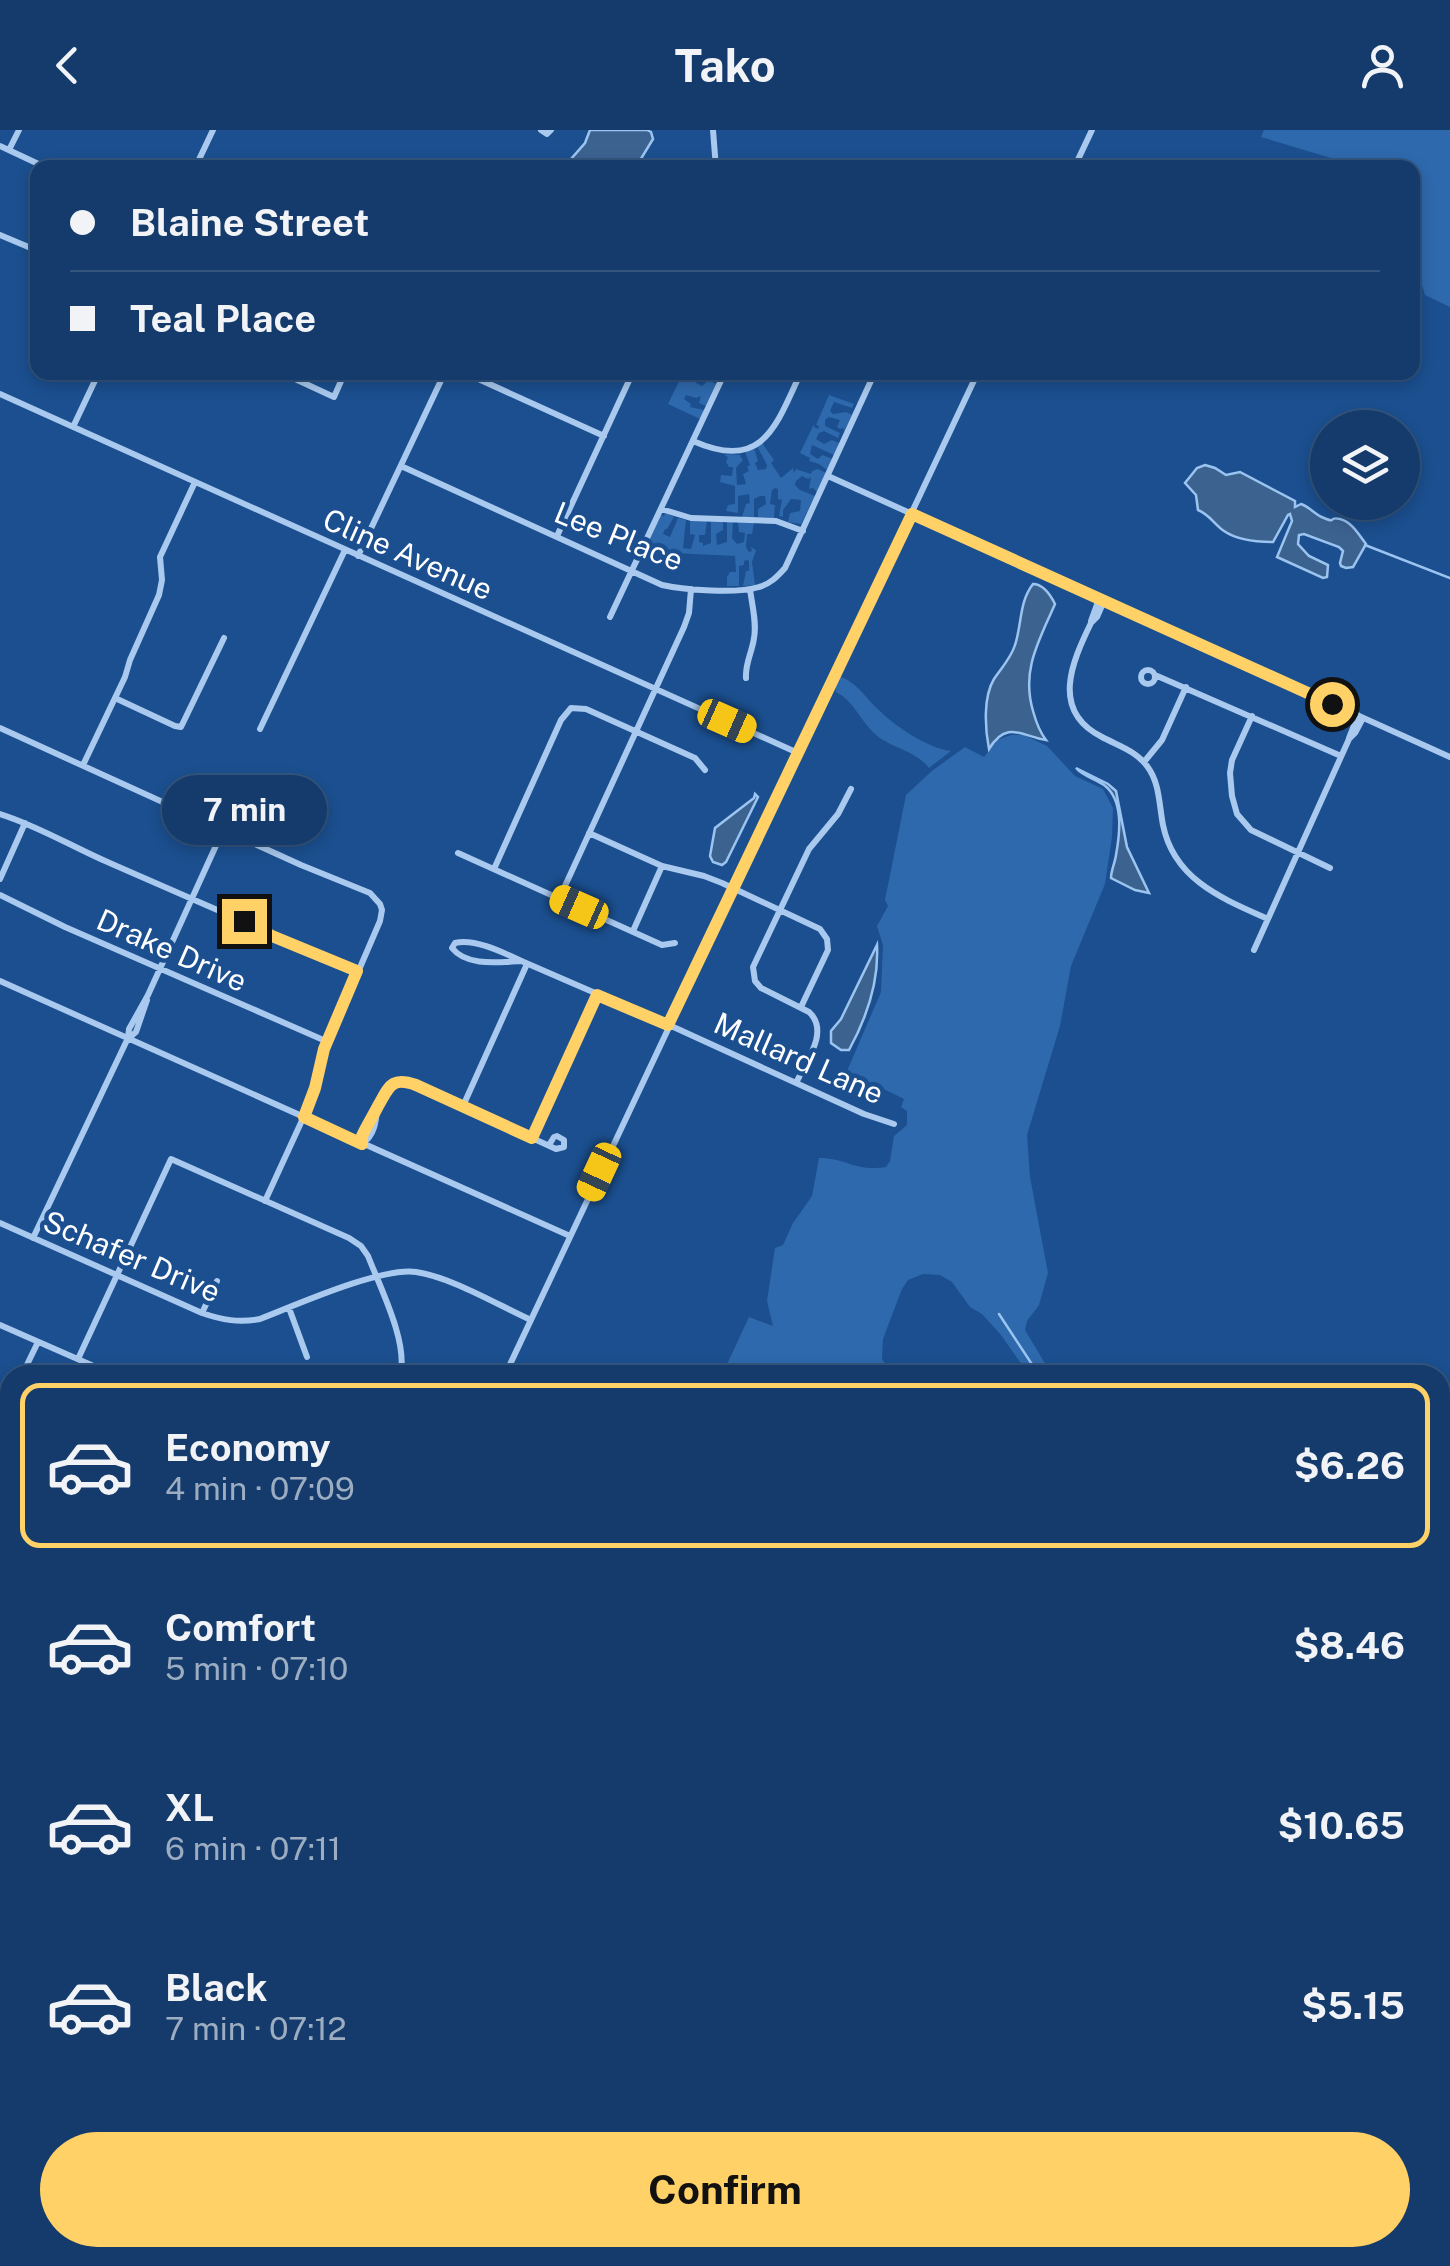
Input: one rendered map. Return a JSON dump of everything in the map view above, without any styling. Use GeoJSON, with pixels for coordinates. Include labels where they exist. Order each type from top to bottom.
{"type":"FeatureCollection","features":[{"type":"Feature","properties":{"kind":"street"},"geometry":{"type":"LineString","coordinates":[[9,150],[18,130]]}},
{"type":"Feature","properties":{"kind":"street"},"geometry":{"type":"LineString","coordinates":[[199,160],[212,130]]}},
{"type":"Feature","properties":{"kind":"street"},"geometry":{"type":"LineString","coordinates":[[541,130],[546,134],[551,130]]}},
{"type":"Feature","properties":{"kind":"street"},"geometry":{"type":"LineString","coordinates":[[713,130],[715,160]]}},
{"type":"Feature","properties":{"kind":"street"},"geometry":{"type":"LineString","coordinates":[[1078,160],[1092,130]]}},
{"type":"Feature","properties":{"kind":"street"},"geometry":{"type":"LineString","coordinates":[[0,146],[30,160]]}},
{"type":"Feature","properties":{"kind":"street"},"geometry":{"type":"LineString","coordinates":[[0,235],[30,248]]}},
{"type":"Feature","properties":{"kind":"street"},"geometry":{"type":"LineString","coordinates":[[73,427],[95,380]]}},
{"type":"Feature","properties":{"kind":"street"},"geometry":{"type":"LineString","coordinates":[[297,380],[334,397],[342,380]]}},
{"type":"Feature","properties":{"kind":"street"},"geometry":{"type":"LineString","coordinates":[[358,556],[441,380]]}},
{"type":"Feature","properties":{"kind":"street"},"geometry":{"type":"LineString","coordinates":[[481,380],[604,436]]}},
{"type":"Feature","properties":{"kind":"street"},"geometry":{"type":"LineString","coordinates":[[556,536],[629,380]]}},
{"type":"Feature","properties":{"kind":"street"},"geometry":{"type":"LineString","coordinates":[[610,617],[721,380]]}},
{"type":"Feature","properties":{"kind":"street"},"geometry":{"type":"LineString","coordinates":[[693,441],[724,452],[756,444],[775,427],[797,380]]}},
{"type":"Feature","properties":{"kind":"street"},"geometry":{"type":"LineString","coordinates":[[746,678],[755,630],[750,589],[764,586],[785,568],[871,380]]}},
{"type":"Feature","properties":{"kind":"street"},"geometry":{"type":"LineString","coordinates":[[510,1365],[974,380]]}},
{"type":"Feature","properties":{"kind":"street","name":"Cline Avenue"},"geometry":{"type":"LineString","coordinates":[[0,394],[798,753]]}},
{"type":"Feature","properties":{"kind":"street","name":"Lee Place"},"geometry":{"type":"LineString","coordinates":[[401,466],[662,585],[750,589]]}},
{"type":"Feature","properties":{"kind":"street"},"geometry":{"type":"LineString","coordinates":[[828,476],[1450,756]]}},
{"type":"Feature","properties":{"kind":"street"},"geometry":{"type":"LineString","coordinates":[[84,765],[160,595],[160,557],[195,482]]}},
{"type":"Feature","properties":{"kind":"street"},"geometry":{"type":"LineString","coordinates":[[660,508],[691,518],[776,521],[802,531]]}},
{"type":"Feature","properties":{"kind":"street"},"geometry":{"type":"LineString","coordinates":[[260,729],[345,550]]}},
{"type":"Feature","properties":{"kind":"street"},"geometry":{"type":"LineString","coordinates":[[559,898],[686,621],[691,589]]}},
{"type":"Feature","properties":{"kind":"street"},"geometry":{"type":"LineString","coordinates":[[1101,600],[1070,670],[1068,681],[1074,710],[1096,734],[1144,762],[1155,780],[1165,836],[1180,865],[1206,889],[1268,919]]}},
{"type":"Feature","properties":{"kind":"street"},"geometry":{"type":"LineString","coordinates":[[115,698],[181,727],[224,638]]}},
{"type":"Feature","properties":{"kind":"street"},"geometry":{"type":"LineString","coordinates":[[1156,674],[1341,756]]}},
{"type":"Feature","properties":{"kind":"street"},"geometry":{"type":"LineString","coordinates":[[1144,762],[1162,740],[1186,686]]}},
{"type":"Feature","properties":{"kind":"street"},"geometry":{"type":"LineString","coordinates":[[494,869],[560,720],[571,708],[586,709],[698,760],[705,770]]}},
{"type":"Feature","properties":{"kind":"street"},"geometry":{"type":"LineString","coordinates":[[1252,716],[1230,773],[1237,814],[1251,830],[1330,868]]}},
{"type":"Feature","properties":{"kind":"street"},"geometry":{"type":"LineString","coordinates":[[1254,950],[1360,716]]}},
{"type":"Feature","properties":{"kind":"street"},"geometry":{"type":"LineString","coordinates":[[0,728],[366,892],[380,904],[382,916],[328,1042],[304,1117],[265,1201]]}},
{"type":"Feature","properties":{"kind":"street"},"geometry":{"type":"LineString","coordinates":[[796,1083],[819,1031],[816,1017],[761,988],[753,968],[809,849],[838,814],[851,790]]}},
{"type":"Feature","properties":{"kind":"street"},"geometry":{"type":"LineString","coordinates":[[0,814],[357,971]]}},
{"type":"Feature","properties":{"kind":"street"},"geometry":{"type":"LineString","coordinates":[[0,879],[25,823]]}},
{"type":"Feature","properties":{"kind":"street"},"geometry":{"type":"LineString","coordinates":[[33,1238],[224,828]]}},
{"type":"Feature","properties":{"kind":"street"},"geometry":{"type":"LineString","coordinates":[[589,833],[662,866],[733,888],[820,929],[828,950],[801,1008]]}},
{"type":"Feature","properties":{"kind":"street"},"geometry":{"type":"LineString","coordinates":[[458,853],[662,945],[675,944]]}},
{"type":"Feature","properties":{"kind":"street"},"geometry":{"type":"LineString","coordinates":[[633,932],[662,866]]}},
{"type":"Feature","properties":{"kind":"street","name":"Drake Drive"},"geometry":{"type":"LineString","coordinates":[[0,895],[328,1042]]}},
{"type":"Feature","properties":{"kind":"street","name":"Mallard Lane"},"geometry":{"type":"LineString","coordinates":[[524,962],[479,962],[458,955],[452,948],[457,942],[464,942],[524,962],[894,1124]]}},
{"type":"Feature","properties":{"kind":"street"},"geometry":{"type":"LineString","coordinates":[[463,1106],[524,962]]}},
{"type":"Feature","properties":{"kind":"street"},"geometry":{"type":"LineString","coordinates":[[0,981],[570,1236]]}},
{"type":"Feature","properties":{"kind":"street"},"geometry":{"type":"LineString","coordinates":[[532,1138],[597,995]]}},
{"type":"Feature","properties":{"kind":"street"},"geometry":{"type":"LineString","coordinates":[[362,1144],[362,1136],[387,1088],[408,1082],[549,1146]]}},
{"type":"Feature","properties":{"kind":"street"},"geometry":{"type":"LineString","coordinates":[[78,1359],[172,1159],[361,1246],[403,1351],[401,1365]]}},
{"type":"Feature","properties":{"kind":"street","name":"Schafer Drive"},"geometry":{"type":"LineString","coordinates":[[0,1224],[223,1320],[260,1319],[392,1272],[418,1272],[531,1320]]}},
{"type":"Feature","properties":{"kind":"street"},"geometry":{"type":"LineString","coordinates":[[202,1314],[217,1282]]}},
{"type":"Feature","properties":{"kind":"street"},"geometry":{"type":"LineString","coordinates":[[289,1308],[306,1357]]}},
{"type":"Feature","properties":{"kind":"street"},"geometry":{"type":"LineString","coordinates":[[0,1324],[92,1365]]}},
{"type":"Feature","properties":{"kind":"street"},"geometry":{"type":"LineString","coordinates":[[27,1365],[38,1342]]}},
{"type":"Feature","properties":{"kind":"street"},"geometry":{"type":"LineString","coordinates":[[0,1750],[0,1766]]}},
{"type":"Feature","properties":{"kind":"shaded area"},"geometry":{"type":"Polygon","coordinates":[[[590,130],[647,130],[653,139],[640,160],[570,160],[585,143],[590,130]]]}},
{"type":"Feature","properties":{"kind":"shaded area"},"geometry":{"type":"Polygon","coordinates":[[[1264,130],[1450,130],[1450,307],[1425,295],[1420,278],[1420,160],[1338,160],[1261,137],[1264,130]]]}},
{"type":"Feature","properties":{"kind":"shaded area"},"geometry":{"type":"Polygon","coordinates":[[[680,380],[696,380],[702,386],[709,380],[716,384],[706,406],[699,403],[701,396],[686,395],[684,399],[690,407],[704,410],[700,419],[668,404],[680,380]]]}},
{"type":"Feature","properties":{"kind":"shaded area"},"geometry":{"type":"Polygon","coordinates":[[[829,395],[854,404],[852,408],[834,402],[830,411],[833,414],[852,415],[844,431],[837,427],[840,420],[825,420],[825,426],[840,433],[838,438],[824,431],[816,439],[824,444],[832,440],[839,443],[834,455],[812,445],[810,454],[818,459],[822,455],[833,459],[827,470],[800,453],[814,424],[818,429],[816,425],[829,395]]]}},
{"type":"Feature","properties":{"kind":"shaded area"},"geometry":{"type":"Polygon","coordinates":[[[762,443],[781,478],[793,468],[794,473],[796,469],[811,474],[818,469],[826,473],[817,492],[809,489],[811,477],[802,476],[796,481],[800,490],[815,496],[801,524],[788,522],[790,513],[800,511],[801,500],[791,499],[783,517],[779,516],[782,500],[775,488],[770,504],[775,505],[774,518],[758,517],[758,509],[766,504],[765,496],[754,499],[754,517],[742,517],[750,503],[749,494],[738,496],[738,513],[726,511],[728,505],[735,504],[735,486],[720,482],[721,475],[732,476],[733,467],[726,462],[726,454],[741,455],[743,460],[736,468],[737,485],[746,484],[743,474],[750,465],[745,452],[754,448],[758,470],[766,469],[757,446],[762,443]]]}},
{"type":"Feature","properties":{"kind":"shaded area"},"geometry":{"type":"Polygon","coordinates":[[[1205,465],[1226,475],[1240,472],[1295,501],[1295,507],[1301,504],[1310,509],[1310,520],[1348,523],[1366,544],[1353,567],[1346,568],[1340,563],[1343,551],[1339,547],[1299,535],[1298,544],[1309,556],[1328,565],[1327,577],[1323,578],[1277,557],[1292,521],[1290,514],[1273,542],[1235,537],[1198,510],[1196,495],[1185,483],[1197,468],[1205,465]]]}},
{"type":"Feature","properties":{"kind":"shaded area"},"geometry":{"type":"Polygon","coordinates":[[[665,513],[674,517],[663,534],[670,537],[678,518],[686,520],[683,548],[691,549],[695,535],[690,534],[690,520],[707,521],[705,535],[699,535],[703,546],[711,543],[711,521],[723,522],[723,530],[716,534],[717,545],[727,542],[727,522],[733,522],[732,538],[737,544],[744,542],[745,533],[739,532],[738,522],[754,523],[752,534],[747,534],[746,547],[749,552],[751,547],[756,550],[752,562],[755,585],[743,586],[749,571],[747,560],[739,566],[739,586],[727,586],[730,572],[736,572],[735,556],[674,553],[673,559],[663,556],[661,560],[646,553],[637,566],[665,513]]]}},
{"type":"Feature","properties":{"kind":"shaded area"},"geometry":{"type":"Polygon","coordinates":[[[1033,584],[1043,588],[1055,604],[1038,643],[1029,682],[1034,715],[1046,740],[1009,732],[989,749],[988,695],[1013,650],[1023,606],[1033,584]]]}},
{"type":"Feature","properties":{"kind":"shaded area"},"geometry":{"type":"Polygon","coordinates":[[[839,676],[857,687],[904,730],[951,751],[929,768],[880,738],[836,692],[839,676]]]}},
{"type":"Feature","properties":{"kind":"shaded area"},"geometry":{"type":"Polygon","coordinates":[[[1024,735],[1047,746],[1075,776],[1103,789],[1113,808],[1105,884],[1071,966],[1060,1026],[1027,1135],[1030,1177],[1048,1273],[1039,1305],[1025,1330],[1046,1365],[1022,1365],[1001,1335],[970,1307],[952,1282],[940,1275],[923,1274],[908,1280],[902,1289],[883,1339],[882,1359],[886,1365],[727,1365],[749,1317],[773,1326],[767,1301],[775,1248],[783,1245],[812,1196],[819,1158],[866,1168],[886,1167],[894,1136],[907,1125],[907,1111],[901,1107],[904,1099],[847,1071],[881,992],[883,945],[877,926],[888,906],[885,900],[906,795],[965,747],[984,757],[997,740],[1024,735]]]}},
{"type":"Feature","properties":{"kind":"shaded area"},"geometry":{"type":"Polygon","coordinates":[[[1076,768],[1116,791],[1127,847],[1149,893],[1111,878],[1118,808],[1104,785],[1076,768]]]}},
{"type":"Feature","properties":{"kind":"shaded area"},"geometry":{"type":"Polygon","coordinates":[[[755,794],[758,797],[726,862],[713,862],[710,856],[715,828],[755,794]]]}},
{"type":"Feature","properties":{"kind":"shaded area"},"geometry":{"type":"Polygon","coordinates":[[[877,945],[874,986],[866,1013],[849,1050],[841,1050],[831,1043],[831,1031],[841,1019],[877,945]]]}},
{"type":"Feature","properties":{"kind":"waterway"},"geometry":{"type":"LineString","coordinates":[[1365,545],[1450,578]]}},
{"type":"Feature","properties":{"kind":"waterway"},"geometry":{"type":"LineString","coordinates":[[999,1314],[1032,1365]]}},
{"type":"Feature","properties":{"kind":"route"},"geometry":{"type":"LineString","coordinates":[[244,921],[357,971],[324,1049],[304,1117],[362,1144],[362,1136],[387,1088],[402,1081],[532,1138],[597,995],[668,1025],[912,514],[1332,704]]}}]}
